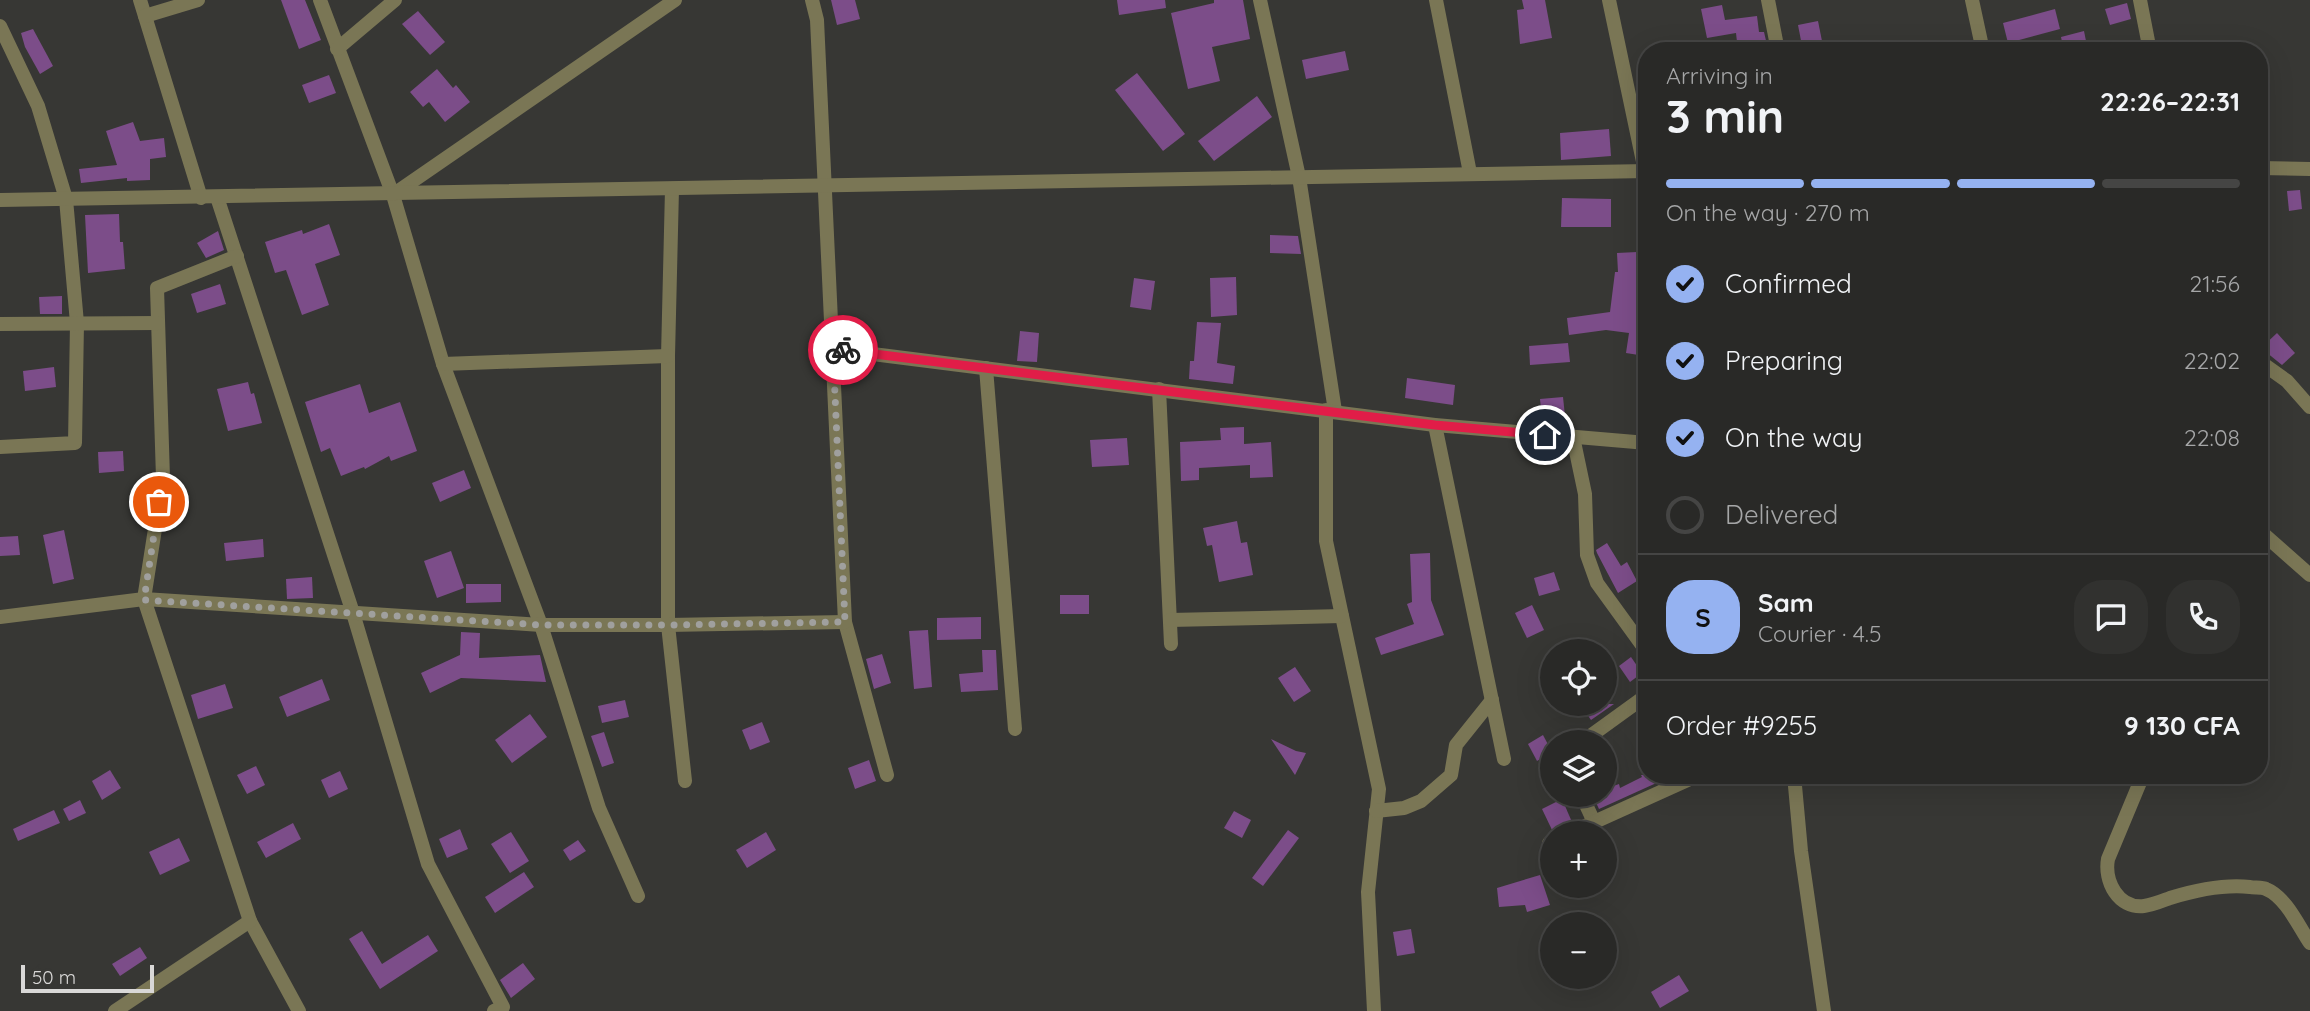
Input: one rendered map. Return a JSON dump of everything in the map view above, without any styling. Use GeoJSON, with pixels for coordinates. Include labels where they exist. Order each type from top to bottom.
{"type":"FeatureCollection","features":[{"type":"Feature","properties":{"kind":"street"},"geometry":{"type":"LineString","coordinates":[[140,0],[201,198]]}},
{"type":"Feature","properties":{"kind":"street"},"geometry":{"type":"LineString","coordinates":[[145,16],[198,0]]}},
{"type":"Feature","properties":{"kind":"street"},"geometry":{"type":"LineString","coordinates":[[320,0],[393,195],[443,364],[541,625],[599,808],[638,896]]}},
{"type":"Feature","properties":{"kind":"street"},"geometry":{"type":"LineString","coordinates":[[337,49],[395,0]]}},
{"type":"Feature","properties":{"kind":"street"},"geometry":{"type":"LineString","coordinates":[[393,195],[675,0]]}},
{"type":"Feature","properties":{"kind":"street"},"geometry":{"type":"LineString","coordinates":[[812,0],[817,20],[826,186],[845,622],[887,775]]}},
{"type":"Feature","properties":{"kind":"street"},"geometry":{"type":"LineString","coordinates":[[1260,0],[1299,177],[1330,411],[1326,541],[1379,789],[1368,892],[1374,1011]]}},
{"type":"Feature","properties":{"kind":"street"},"geometry":{"type":"LineString","coordinates":[[1436,0],[1470,173]]}},
{"type":"Feature","properties":{"kind":"street"},"geometry":{"type":"LineString","coordinates":[[1609,0],[1638,134]]}},
{"type":"Feature","properties":{"kind":"street"},"geometry":{"type":"LineString","coordinates":[[1768,0],[1776,42]]}},
{"type":"Feature","properties":{"kind":"street"},"geometry":{"type":"LineString","coordinates":[[1972,0],[1981,42]]}},
{"type":"Feature","properties":{"kind":"street"},"geometry":{"type":"LineString","coordinates":[[2140,0],[2148,42]]}},
{"type":"Feature","properties":{"kind":"street"},"geometry":{"type":"LineString","coordinates":[[0,26],[37,106],[65,199],[77,323],[75,443],[0,447]]}},
{"type":"Feature","properties":{"kind":"street"},"geometry":{"type":"LineString","coordinates":[[2268,168],[2310,169]]}},
{"type":"Feature","properties":{"kind":"street"},"geometry":{"type":"LineString","coordinates":[[0,200],[1638,171]]}},
{"type":"Feature","properties":{"kind":"street"},"geometry":{"type":"LineString","coordinates":[[672,189],[668,356],[668,625],[685,781]]}},
{"type":"Feature","properties":{"kind":"street"},"geometry":{"type":"LineString","coordinates":[[218,197],[354,613],[428,864],[503,1007],[494,1011]]}},
{"type":"Feature","properties":{"kind":"street"},"geometry":{"type":"LineString","coordinates":[[236,256],[157,288],[163,478],[144,600],[250,921],[299,1011]]}},
{"type":"Feature","properties":{"kind":"street"},"geometry":{"type":"LineString","coordinates":[[0,324],[158,323]]}},
{"type":"Feature","properties":{"kind":"street"},"geometry":{"type":"LineString","coordinates":[[833,349],[1435,425],[1638,442]]}},
{"type":"Feature","properties":{"kind":"street"},"geometry":{"type":"LineString","coordinates":[[443,364],[668,356]]}},
{"type":"Feature","properties":{"kind":"street"},"geometry":{"type":"LineString","coordinates":[[2268,367],[2287,381],[2310,407]]}},
{"type":"Feature","properties":{"kind":"street"},"geometry":{"type":"LineString","coordinates":[[986,368],[1015,729]]}},
{"type":"Feature","properties":{"kind":"street"},"geometry":{"type":"LineString","coordinates":[[1159,389],[1171,644]]}},
{"type":"Feature","properties":{"kind":"street"},"geometry":{"type":"LineString","coordinates":[[1435,425],[1504,759]]}},
{"type":"Feature","properties":{"kind":"street"},"geometry":{"type":"LineString","coordinates":[[1573,437],[1585,494],[1587,555],[1597,583],[1638,640]]}},
{"type":"Feature","properties":{"kind":"street"},"geometry":{"type":"LineString","coordinates":[[2268,538],[2310,575]]}},
{"type":"Feature","properties":{"kind":"street"},"geometry":{"type":"LineString","coordinates":[[0,617],[144,600],[541,625],[845,622]]}},
{"type":"Feature","properties":{"kind":"street"},"geometry":{"type":"LineString","coordinates":[[1170,620],[1342,616]]}},
{"type":"Feature","properties":{"kind":"street"},"geometry":{"type":"LineString","coordinates":[[1377,811],[1404,808],[1413,804],[1451,775],[1456,745],[1492,700]]}},
{"type":"Feature","properties":{"kind":"street"},"geometry":{"type":"LineString","coordinates":[[1599,730],[1638,702]]}},
{"type":"Feature","properties":{"kind":"street"},"geometry":{"type":"LineString","coordinates":[[1596,821],[1678,784]]}},
{"type":"Feature","properties":{"kind":"street"},"geometry":{"type":"LineString","coordinates":[[1795,784],[1801,851],[1824,1011]]}},
{"type":"Feature","properties":{"kind":"street"},"geometry":{"type":"LineString","coordinates":[[2139,784],[2108,859],[2106,871],[2110,886],[2120,899],[2130,905],[2145,906],[2201,889],[2242,886],[2266,889],[2283,903],[2310,943]]}},
{"type":"Feature","properties":{"kind":"street"},"geometry":{"type":"LineString","coordinates":[[121,1009],[250,921]]}},
{"type":"Feature","properties":{"kind":"building"},"geometry":{"type":"Polygon","coordinates":[[[281,0],[305,0],[321,40],[299,49],[281,0]]]}},
{"type":"Feature","properties":{"kind":"building"},"geometry":{"type":"Polygon","coordinates":[[[831,0],[855,0],[860,19],[837,25],[831,0]]]}},
{"type":"Feature","properties":{"kind":"building"},"geometry":{"type":"Polygon","coordinates":[[[1117,0],[1165,0],[1166,8],[1119,15],[1117,0]]]}},
{"type":"Feature","properties":{"kind":"building"},"geometry":{"type":"Polygon","coordinates":[[[1214,0],[1243,0],[1250,39],[1212,47],[1220,81],[1188,89],[1171,13],[1214,3],[1214,0]]]}},
{"type":"Feature","properties":{"kind":"building"},"geometry":{"type":"Polygon","coordinates":[[[1522,0],[1545,0],[1552,38],[1520,44],[1517,10],[1524,9],[1522,0]]]}},
{"type":"Feature","properties":{"kind":"building"},"geometry":{"type":"Polygon","coordinates":[[[2127,3],[2131,19],[2110,25],[2105,9],[2127,3]]]}},
{"type":"Feature","properties":{"kind":"building"},"geometry":{"type":"Polygon","coordinates":[[[1722,5],[1725,20],[1757,16],[1759,32],[1764,32],[1766,42],[1737,42],[1736,33],[1707,38],[1701,9],[1722,5]]]}},
{"type":"Feature","properties":{"kind":"building"},"geometry":{"type":"Polygon","coordinates":[[[2055,9],[2060,29],[2008,42],[2003,23],[2055,9]]]}},
{"type":"Feature","properties":{"kind":"building"},"geometry":{"type":"Polygon","coordinates":[[[418,11],[445,42],[430,55],[402,24],[418,11]]]}},
{"type":"Feature","properties":{"kind":"building"},"geometry":{"type":"Polygon","coordinates":[[[1818,21],[1822,42],[1801,42],[1798,25],[1818,21]]]}},
{"type":"Feature","properties":{"kind":"building"},"geometry":{"type":"Polygon","coordinates":[[[33,29],[53,66],[40,74],[25,47],[21,33],[33,29]]]}},
{"type":"Feature","properties":{"kind":"building"},"geometry":{"type":"Polygon","coordinates":[[[2084,31],[2086,42],[2062,42],[2061,37],[2084,31]]]}},
{"type":"Feature","properties":{"kind":"building"},"geometry":{"type":"Polygon","coordinates":[[[1345,51],[1349,70],[1306,79],[1302,60],[1345,51]]]}},
{"type":"Feature","properties":{"kind":"building"},"geometry":{"type":"Polygon","coordinates":[[[437,69],[453,88],[456,85],[470,102],[445,122],[429,102],[423,107],[410,92],[437,69]]]}},
{"type":"Feature","properties":{"kind":"building"},"geometry":{"type":"Polygon","coordinates":[[[1137,73],[1185,134],[1163,151],[1115,90],[1137,73]]]}},
{"type":"Feature","properties":{"kind":"building"},"geometry":{"type":"Polygon","coordinates":[[[329,75],[336,93],[309,103],[302,85],[329,75]]]}},
{"type":"Feature","properties":{"kind":"building"},"geometry":{"type":"Polygon","coordinates":[[[1257,96],[1272,117],[1214,161],[1198,141],[1257,96]]]}},
{"type":"Feature","properties":{"kind":"building"},"geometry":{"type":"Polygon","coordinates":[[[133,122],[140,141],[164,138],[166,157],[150,159],[150,180],[127,181],[127,178],[81,183],[79,169],[117,165],[106,131],[133,122]]]}},
{"type":"Feature","properties":{"kind":"building"},"geometry":{"type":"Polygon","coordinates":[[[1609,129],[1611,156],[1561,160],[1560,133],[1609,129]]]}},
{"type":"Feature","properties":{"kind":"building"},"geometry":{"type":"Polygon","coordinates":[[[2300,190],[2302,209],[2289,211],[2287,191],[2300,190]]]}},
{"type":"Feature","properties":{"kind":"building"},"geometry":{"type":"Polygon","coordinates":[[[1562,198],[1611,199],[1611,227],[1561,227],[1562,198]]]}},
{"type":"Feature","properties":{"kind":"building"},"geometry":{"type":"Polygon","coordinates":[[[119,214],[125,269],[88,273],[85,215],[119,214]]]}},
{"type":"Feature","properties":{"kind":"building"},"geometry":{"type":"Polygon","coordinates":[[[329,224],[340,255],[315,264],[329,305],[302,315],[286,270],[275,273],[265,242],[302,230],[303,234],[329,224]]]}},
{"type":"Feature","properties":{"kind":"building"},"geometry":{"type":"Polygon","coordinates":[[[218,231],[224,250],[206,258],[197,243],[218,231]]]}},
{"type":"Feature","properties":{"kind":"building"},"geometry":{"type":"Polygon","coordinates":[[[1270,235],[1298,236],[1301,254],[1270,253],[1270,235]]]}},
{"type":"Feature","properties":{"kind":"building"},"geometry":{"type":"Polygon","coordinates":[[[1637,252],[1638,355],[1626,353],[1629,333],[1606,330],[1569,335],[1567,318],[1610,312],[1615,272],[1618,272],[1617,253],[1637,252]]]}},
{"type":"Feature","properties":{"kind":"building"},"geometry":{"type":"Polygon","coordinates":[[[1236,277],[1237,315],[1211,317],[1210,278],[1236,277]]]}},
{"type":"Feature","properties":{"kind":"building"},"geometry":{"type":"Polygon","coordinates":[[[1134,278],[1155,281],[1151,310],[1130,307],[1134,278]]]}},
{"type":"Feature","properties":{"kind":"building"},"geometry":{"type":"Polygon","coordinates":[[[220,284],[226,304],[197,313],[191,294],[220,284]]]}},
{"type":"Feature","properties":{"kind":"building"},"geometry":{"type":"Polygon","coordinates":[[[62,296],[62,314],[40,314],[39,297],[62,296]]]}},
{"type":"Feature","properties":{"kind":"building"},"geometry":{"type":"Polygon","coordinates":[[[1197,322],[1221,323],[1217,363],[1235,366],[1233,384],[1189,379],[1190,361],[1194,361],[1197,322]]]}},
{"type":"Feature","properties":{"kind":"building"},"geometry":{"type":"Polygon","coordinates":[[[1020,331],[1039,333],[1037,362],[1017,361],[1020,331]]]}},
{"type":"Feature","properties":{"kind":"building"},"geometry":{"type":"Polygon","coordinates":[[[2277,333],[2295,353],[2282,365],[2268,354],[2268,341],[2277,333]]]}},
{"type":"Feature","properties":{"kind":"building"},"geometry":{"type":"Polygon","coordinates":[[[1568,343],[1570,362],[1530,365],[1529,346],[1568,343]]]}},
{"type":"Feature","properties":{"kind":"building"},"geometry":{"type":"Polygon","coordinates":[[[54,367],[56,387],[25,391],[23,371],[54,367]]]}},
{"type":"Feature","properties":{"kind":"building"},"geometry":{"type":"Polygon","coordinates":[[[1407,378],[1455,385],[1453,405],[1405,398],[1407,378]]]}},
{"type":"Feature","properties":{"kind":"building"},"geometry":{"type":"Polygon","coordinates":[[[248,382],[251,394],[254,393],[262,423],[228,431],[217,389],[248,382]]]}},
{"type":"Feature","properties":{"kind":"building"},"geometry":{"type":"Polygon","coordinates":[[[360,384],[369,413],[400,402],[417,451],[391,461],[389,456],[365,469],[364,467],[341,476],[330,448],[321,452],[305,402],[360,384]]]}},
{"type":"Feature","properties":{"kind":"building"},"geometry":{"type":"Polygon","coordinates":[[[1563,397],[1565,416],[1542,418],[1540,399],[1563,397]]]}},
{"type":"Feature","properties":{"kind":"building"},"geometry":{"type":"Polygon","coordinates":[[[1244,427],[1244,444],[1271,442],[1273,477],[1250,478],[1250,465],[1199,468],[1199,480],[1181,481],[1180,442],[1221,440],[1220,428],[1244,427]]]}},
{"type":"Feature","properties":{"kind":"building"},"geometry":{"type":"Polygon","coordinates":[[[1127,438],[1129,465],[1092,467],[1090,440],[1127,438]]]}},
{"type":"Feature","properties":{"kind":"building"},"geometry":{"type":"Polygon","coordinates":[[[123,451],[124,471],[99,473],[98,452],[123,451]]]}},
{"type":"Feature","properties":{"kind":"building"},"geometry":{"type":"Polygon","coordinates":[[[464,470],[471,488],[440,502],[432,483],[464,470]]]}},
{"type":"Feature","properties":{"kind":"building"},"geometry":{"type":"Polygon","coordinates":[[[1237,521],[1241,543],[1247,542],[1253,575],[1219,582],[1212,545],[1207,546],[1203,528],[1237,521]]]}},
{"type":"Feature","properties":{"kind":"building"},"geometry":{"type":"Polygon","coordinates":[[[64,530],[74,579],[53,584],[43,535],[64,530]]]}},
{"type":"Feature","properties":{"kind":"building"},"geometry":{"type":"Polygon","coordinates":[[[18,536],[20,555],[0,556],[0,537],[18,536]]]}},
{"type":"Feature","properties":{"kind":"building"},"geometry":{"type":"Polygon","coordinates":[[[263,539],[264,557],[226,561],[224,543],[263,539]]]}},
{"type":"Feature","properties":{"kind":"building"},"geometry":{"type":"Polygon","coordinates":[[[1607,543],[1621,566],[1627,562],[1637,581],[1618,593],[1596,550],[1607,543]]]}},
{"type":"Feature","properties":{"kind":"building"},"geometry":{"type":"Polygon","coordinates":[[[451,551],[464,588],[437,598],[424,561],[451,551]]]}},
{"type":"Feature","properties":{"kind":"building"},"geometry":{"type":"Polygon","coordinates":[[[1430,553],[1431,600],[1444,635],[1381,655],[1375,638],[1414,624],[1407,604],[1412,602],[1410,554],[1430,553]]]}},
{"type":"Feature","properties":{"kind":"building"},"geometry":{"type":"Polygon","coordinates":[[[1554,572],[1560,590],[1539,596],[1534,578],[1554,572]]]}},
{"type":"Feature","properties":{"kind":"building"},"geometry":{"type":"Polygon","coordinates":[[[312,577],[313,598],[287,599],[286,579],[312,577]]]}},
{"type":"Feature","properties":{"kind":"building"},"geometry":{"type":"Polygon","coordinates":[[[466,584],[501,584],[501,602],[466,603],[466,584]]]}},
{"type":"Feature","properties":{"kind":"building"},"geometry":{"type":"Polygon","coordinates":[[[1060,595],[1089,595],[1089,614],[1060,614],[1060,595]]]}},
{"type":"Feature","properties":{"kind":"building"},"geometry":{"type":"Polygon","coordinates":[[[1532,605],[1544,630],[1527,638],[1515,613],[1532,605]]]}},
{"type":"Feature","properties":{"kind":"building"},"geometry":{"type":"Polygon","coordinates":[[[981,617],[981,639],[937,640],[937,618],[981,617]]]}},
{"type":"Feature","properties":{"kind":"building"},"geometry":{"type":"Polygon","coordinates":[[[928,630],[932,687],[914,689],[909,631],[928,630]]]}},
{"type":"Feature","properties":{"kind":"building"},"geometry":{"type":"Polygon","coordinates":[[[461,632],[480,633],[479,658],[540,655],[546,682],[461,678],[430,693],[421,673],[460,655],[461,632]]]}},
{"type":"Feature","properties":{"kind":"building"},"geometry":{"type":"Polygon","coordinates":[[[982,650],[996,650],[998,690],[961,692],[959,674],[983,672],[982,650]]]}},
{"type":"Feature","properties":{"kind":"building"},"geometry":{"type":"Polygon","coordinates":[[[882,654],[891,683],[874,689],[866,659],[882,654]]]}},
{"type":"Feature","properties":{"kind":"building"},"geometry":{"type":"Polygon","coordinates":[[[1631,657],[1638,667],[1638,676],[1630,682],[1619,666],[1631,657]]]}},
{"type":"Feature","properties":{"kind":"building"},"geometry":{"type":"Polygon","coordinates":[[[1295,667],[1311,691],[1294,702],[1278,678],[1295,667]]]}},
{"type":"Feature","properties":{"kind":"building"},"geometry":{"type":"Polygon","coordinates":[[[322,679],[330,700],[287,717],[279,697],[322,679]]]}},
{"type":"Feature","properties":{"kind":"building"},"geometry":{"type":"Polygon","coordinates":[[[225,684],[233,708],[198,719],[191,695],[225,684]]]}},
{"type":"Feature","properties":{"kind":"building"},"geometry":{"type":"Polygon","coordinates":[[[625,700],[629,717],[602,723],[598,706],[625,700]]]}},
{"type":"Feature","properties":{"kind":"building"},"geometry":{"type":"Polygon","coordinates":[[[530,714],[547,737],[512,763],[495,740],[530,714]]]}},
{"type":"Feature","properties":{"kind":"building"},"geometry":{"type":"Polygon","coordinates":[[[762,722],[770,742],[750,750],[742,730],[762,722]]]}},
{"type":"Feature","properties":{"kind":"building"},"geometry":{"type":"Polygon","coordinates":[[[604,732],[614,763],[602,767],[591,736],[604,732]]]}},
{"type":"Feature","properties":{"kind":"building"},"geometry":{"type":"Polygon","coordinates":[[[1540,737],[1540,759],[1537,761],[1528,744],[1540,737]]]}},
{"type":"Feature","properties":{"kind":"building"},"geometry":{"type":"Polygon","coordinates":[[[1271,739],[1306,753],[1295,775],[1271,739]]]}},
{"type":"Feature","properties":{"kind":"building"},"geometry":{"type":"Polygon","coordinates":[[[869,760],[876,781],[855,789],[848,768],[869,760]]]}},
{"type":"Feature","properties":{"kind":"building"},"geometry":{"type":"Polygon","coordinates":[[[256,766],[265,785],[247,794],[237,775],[256,766]]]}},
{"type":"Feature","properties":{"kind":"building"},"geometry":{"type":"Polygon","coordinates":[[[110,770],[121,788],[102,800],[92,781],[110,770]]]}},
{"type":"Feature","properties":{"kind":"building"},"geometry":{"type":"Polygon","coordinates":[[[340,771],[348,789],[329,798],[321,780],[340,771]]]}},
{"type":"Feature","properties":{"kind":"building"},"geometry":{"type":"Polygon","coordinates":[[[1638,779],[1638,784],[1654,784],[1617,801],[1619,784],[1620,788],[1638,779]]]}},
{"type":"Feature","properties":{"kind":"building"},"geometry":{"type":"Polygon","coordinates":[[[80,800],[86,813],[69,821],[63,809],[80,800]]]}},
{"type":"Feature","properties":{"kind":"building"},"geometry":{"type":"Polygon","coordinates":[[[1565,807],[1572,821],[1548,821],[1542,809],[1565,807]]]}},
{"type":"Feature","properties":{"kind":"building"},"geometry":{"type":"Polygon","coordinates":[[[54,810],[60,823],[18,841],[13,829],[54,810]]]}},
{"type":"Feature","properties":{"kind":"building"},"geometry":{"type":"Polygon","coordinates":[[[1234,811],[1251,820],[1242,838],[1224,828],[1234,811]]]}},
{"type":"Feature","properties":{"kind":"building"},"geometry":{"type":"Polygon","coordinates":[[[293,823],[301,839],[266,858],[257,842],[293,823]]]}},
{"type":"Feature","properties":{"kind":"building"},"geometry":{"type":"Polygon","coordinates":[[[460,829],[468,849],[447,858],[439,839],[460,829]]]}},
{"type":"Feature","properties":{"kind":"building"},"geometry":{"type":"Polygon","coordinates":[[[1288,830],[1299,838],[1263,886],[1252,878],[1288,830]]]}},
{"type":"Feature","properties":{"kind":"building"},"geometry":{"type":"Polygon","coordinates":[[[511,832],[529,861],[510,873],[491,844],[511,832]]]}},
{"type":"Feature","properties":{"kind":"building"},"geometry":{"type":"Polygon","coordinates":[[[766,832],[776,850],[747,868],[736,850],[766,832]]]}},
{"type":"Feature","properties":{"kind":"building"},"geometry":{"type":"Polygon","coordinates":[[[179,838],[190,861],[160,875],[149,852],[179,838]]]}},
{"type":"Feature","properties":{"kind":"building"},"geometry":{"type":"Polygon","coordinates":[[[578,840],[586,851],[570,861],[563,850],[578,840]]]}},
{"type":"Feature","properties":{"kind":"building"},"geometry":{"type":"Polygon","coordinates":[[[524,872],[534,887],[495,913],[485,897],[524,872]]]}},
{"type":"Feature","properties":{"kind":"building"},"geometry":{"type":"Polygon","coordinates":[[[1540,875],[1540,898],[1548,898],[1550,905],[1527,912],[1525,905],[1499,907],[1497,888],[1540,875]]]}},
{"type":"Feature","properties":{"kind":"building"},"geometry":{"type":"Polygon","coordinates":[[[1411,929],[1415,953],[1397,956],[1393,932],[1411,929]]]}},
{"type":"Feature","properties":{"kind":"building"},"geometry":{"type":"Polygon","coordinates":[[[362,931],[382,964],[428,935],[438,951],[380,989],[349,939],[362,931]]]}},
{"type":"Feature","properties":{"kind":"building"},"geometry":{"type":"Polygon","coordinates":[[[140,947],[147,958],[120,976],[112,964],[140,947]]]}},
{"type":"Feature","properties":{"kind":"building"},"geometry":{"type":"Polygon","coordinates":[[[523,963],[535,979],[511,998],[500,980],[523,963]]]}},
{"type":"Feature","properties":{"kind":"building"},"geometry":{"type":"Polygon","coordinates":[[[1679,975],[1689,991],[1660,1008],[1651,992],[1679,975]]]}},
{"type":"Feature","properties":{"kind":"way so far"},"geometry":{"type":"LineString","coordinates":[[159,502],[144,600],[541,625],[845,622],[833,349],[843,350]]}},
{"type":"Feature","properties":{"kind":"route"},"geometry":{"type":"LineString","coordinates":[[843,350],[1435,425],[1545,435]]}}]}
